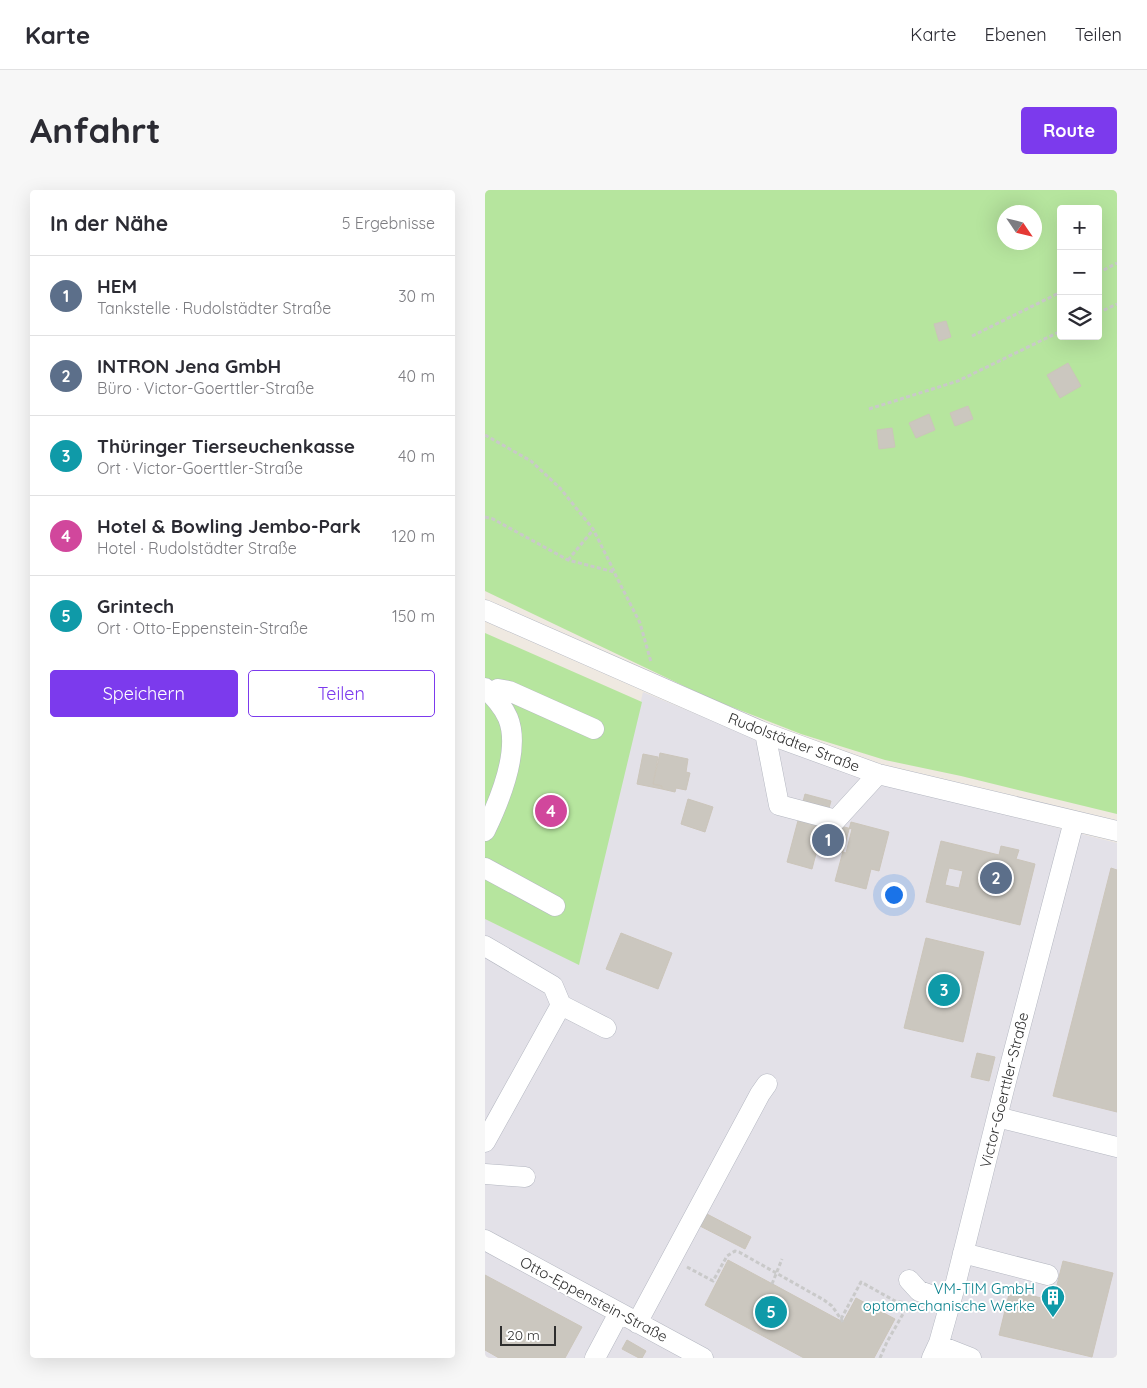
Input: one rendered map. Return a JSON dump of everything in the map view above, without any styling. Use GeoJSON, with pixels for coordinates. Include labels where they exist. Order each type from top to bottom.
{"type":"FeatureCollection","features":[{"type":"Feature","properties":{"kind":"street","name":"Rudolstädter Straße"},"geometry":{"type":"LineString","coordinates":[[485,610],[765,733],[878,774],[1117,831]]}},
{"type":"Feature","properties":{"kind":"street"},"geometry":{"type":"LineString","coordinates":[[488,690],[509,691],[593,729]]}},
{"type":"Feature","properties":{"kind":"street"},"geometry":{"type":"LineString","coordinates":[[485,831],[506,777],[511,757],[512,738],[509,719],[499,701],[488,690]]}},
{"type":"Feature","properties":{"kind":"street"},"geometry":{"type":"LineString","coordinates":[[765,733],[779,805],[836,820],[878,774]]}},
{"type":"Feature","properties":{"kind":"street","name":"Victor-Goerttler-Straße"},"geometry":{"type":"LineString","coordinates":[[935,1352],[950,1302],[1074,821]]}},
{"type":"Feature","properties":{"kind":"street"},"geometry":{"type":"LineString","coordinates":[[485,868],[555,906]]}},
{"type":"Feature","properties":{"kind":"street"},"geometry":{"type":"LineString","coordinates":[[485,946],[553,986],[561,1005],[606,1028]]}},
{"type":"Feature","properties":{"kind":"street"},"geometry":{"type":"LineString","coordinates":[[485,1142],[561,1005]]}},
{"type":"Feature","properties":{"kind":"street"},"geometry":{"type":"LineString","coordinates":[[637,1323],[767,1084]]}},
{"type":"Feature","properties":{"kind":"street"},"geometry":{"type":"LineString","coordinates":[[997,1117],[1117,1146]]}},
{"type":"Feature","properties":{"kind":"street"},"geometry":{"type":"LineString","coordinates":[[485,1174],[525,1177]]}},
{"type":"Feature","properties":{"kind":"street","name":"Otto-Eppenstein-Straße"},"geometry":{"type":"LineString","coordinates":[[485,1240],[637,1323],[693,1356]]}},
{"type":"Feature","properties":{"kind":"street"},"geometry":{"type":"LineString","coordinates":[[963,1252],[1048,1275]]}},
{"type":"Feature","properties":{"kind":"street"},"geometry":{"type":"LineString","coordinates":[[909,1280],[919,1291],[950,1302]]}},
{"type":"Feature","properties":{"kind":"street"},"geometry":{"type":"LineString","coordinates":[[595,1358],[619,1313]]}},
{"type":"Feature","properties":{"kind":"street"},"geometry":{"type":"LineString","coordinates":[[935,1352],[971,1358]]}},
{"type":"Feature","properties":{"kind":"path"},"geometry":{"type":"LineString","coordinates":[[1102,271],[1117,263]]}},
{"type":"Feature","properties":{"kind":"path"},"geometry":{"type":"LineString","coordinates":[[972,336],[1057,294]]}},
{"type":"Feature","properties":{"kind":"path"},"geometry":{"type":"LineString","coordinates":[[1102,311],[1117,304]]}},
{"type":"Feature","properties":{"kind":"path"},"geometry":{"type":"LineString","coordinates":[[869,409],[957,381],[1057,333]]}},
{"type":"Feature","properties":{"kind":"path"},"geometry":{"type":"LineString","coordinates":[[485,435],[537,466],[560,488],[593,530],[640,623],[659,687]]}},
{"type":"Feature","properties":{"kind":"path"},"geometry":{"type":"LineString","coordinates":[[485,517],[493,518],[568,560],[614,572]]}},
{"type":"Feature","properties":{"kind":"path"},"geometry":{"type":"LineString","coordinates":[[568,560],[593,530]]}},
{"type":"Feature","properties":{"kind":"path"},"geometry":{"type":"LineString","coordinates":[[682,1264],[713,1281],[727,1256],[735,1251],[824,1300],[832,1306],[842,1320],[861,1282],[895,1301],[904,1304],[909,1302],[880,1358]]}},
{"type":"Feature","properties":{"kind":"path"},"geometry":{"type":"LineString","coordinates":[[772,1284],[782,1259]]}},
{"type":"Feature","properties":{"kind":"shaded area"},"geometry":{"type":"Polygon","coordinates":[[[643,692],[780,749],[1026,820],[1117,843],[1117,1358],[485,1358],[485,919],[579,964],[643,692]]]}},
{"type":"Feature","properties":{"kind":"green space"},"geometry":{"type":"Polygon","coordinates":[[[485,190],[1117,190],[1117,814],[961,776],[885,760],[801,734],[711,699],[485,591],[485,190]]]}},
{"type":"Feature","properties":{"kind":"green space"},"geometry":{"type":"Polygon","coordinates":[[[485,633],[642,702],[579,965],[485,919],[485,633]]]}},
{"type":"Feature","properties":{"kind":"building"},"geometry":{"type":"Polygon","coordinates":[[[946,321],[951,337],[939,341],[934,324],[946,321]]]}},
{"type":"Feature","properties":{"kind":"building"},"geometry":{"type":"Polygon","coordinates":[[[1068,363],[1081,386],[1060,398],[1047,375],[1068,363]]]}},
{"type":"Feature","properties":{"kind":"building"},"geometry":{"type":"Polygon","coordinates":[[[968,406],[973,419],[955,426],[950,413],[968,406]]]}},
{"type":"Feature","properties":{"kind":"building"},"geometry":{"type":"Polygon","coordinates":[[[929,414],[935,430],[916,438],[909,423],[929,414]]]}},
{"type":"Feature","properties":{"kind":"building"},"geometry":{"type":"Polygon","coordinates":[[[892,428],[895,447],[879,449],[877,430],[892,428]]]}},
{"type":"Feature","properties":{"kind":"building"},"geometry":{"type":"Polygon","coordinates":[[[660,753],[688,759],[686,772],[690,773],[686,790],[676,788],[675,792],[662,789],[662,786],[653,784],[660,753]]]}},
{"type":"Feature","properties":{"kind":"building"},"geometry":{"type":"Polygon","coordinates":[[[643,754],[658,757],[653,784],[662,786],[662,789],[637,784],[643,754]]]}},
{"type":"Feature","properties":{"kind":"building"},"geometry":{"type":"Polygon","coordinates":[[[805,794],[831,801],[825,822],[852,829],[846,853],[818,846],[812,869],[787,862],[805,794]]]}},
{"type":"Feature","properties":{"kind":"building"},"geometry":{"type":"Polygon","coordinates":[[[688,799],[713,807],[705,832],[681,824],[688,799]]]}},
{"type":"Feature","properties":{"kind":"building"},"geometry":{"type":"Polygon","coordinates":[[[851,822],[889,832],[879,871],[871,869],[866,889],[835,881],[851,822]]]}},
{"type":"Feature","properties":{"kind":"building"},"geometry":{"type":"Polygon","coordinates":[[[941,841],[999,855],[1001,846],[1019,850],[1016,859],[1035,864],[1020,925],[926,902],[941,841]],[[949,868],[945,885],[959,888],[963,871],[949,868]]]}},
{"type":"Feature","properties":{"kind":"building"},"geometry":{"type":"Polygon","coordinates":[[[1111,868],[1117,870],[1117,1112],[1053,1096],[1111,868]]]}},
{"type":"Feature","properties":{"kind":"building"},"geometry":{"type":"Polygon","coordinates":[[[621,933],[672,953],[658,989],[606,969],[621,933]]]}},
{"type":"Feature","properties":{"kind":"building"},"geometry":{"type":"Polygon","coordinates":[[[926,938],[984,952],[963,1042],[904,1028],[926,938]]]}},
{"type":"Feature","properties":{"kind":"building"},"geometry":{"type":"Polygon","coordinates":[[[977,1053],[995,1057],[989,1081],[971,1077],[977,1053]]]}},
{"type":"Feature","properties":{"kind":"building"},"geometry":{"type":"Polygon","coordinates":[[[705,1213],[751,1237],[745,1249],[698,1225],[705,1213]]]}},
{"type":"Feature","properties":{"kind":"building"},"geometry":{"type":"Polygon","coordinates":[[[728,1260],[843,1322],[856,1298],[895,1319],[874,1358],[804,1358],[705,1305],[728,1260]]]}},
{"type":"Feature","properties":{"kind":"building","name":"VM-TIM GmbH optomechanische Werke"},"geometry":{"type":"Polygon","coordinates":[[[1063,1261],[1113,1273],[1092,1357],[999,1335],[1010,1290],[1053,1301],[1063,1261]]]}},
{"type":"Feature","properties":{"kind":"building"},"geometry":{"type":"Polygon","coordinates":[[[485,1275],[582,1327],[565,1358],[499,1358],[485,1350],[485,1275]]]}},
{"type":"Feature","properties":{"kind":"building"},"geometry":{"type":"Polygon","coordinates":[[[627,1340],[646,1351],[642,1358],[622,1349],[627,1340]]]}},
{"type":"Feature","properties":{"kind":"place","name":"Hotel & Bowling Jembo-Park"},"geometry":{"type":"Point","coordinates":[551,811]}},
{"type":"Feature","properties":{"kind":"place","name":"HEM"},"geometry":{"type":"Point","coordinates":[828,840]}},
{"type":"Feature","properties":{"kind":"place","name":"INTRON Jena GmbH"},"geometry":{"type":"Point","coordinates":[996,878]}},
{"type":"Feature","properties":{"kind":"place","name":"Thüringer Tierseuchenkasse"},"geometry":{"type":"Point","coordinates":[944,990]}},
{"type":"Feature","properties":{"kind":"place","name":"Grintech"},"geometry":{"type":"Point","coordinates":[771,1312]}},
{"type":"Feature","properties":{"kind":"place","name":"VM-TIM GmbH optomechanische Werke"},"geometry":{"type":"Point","coordinates":[1053,1318]}}]}
